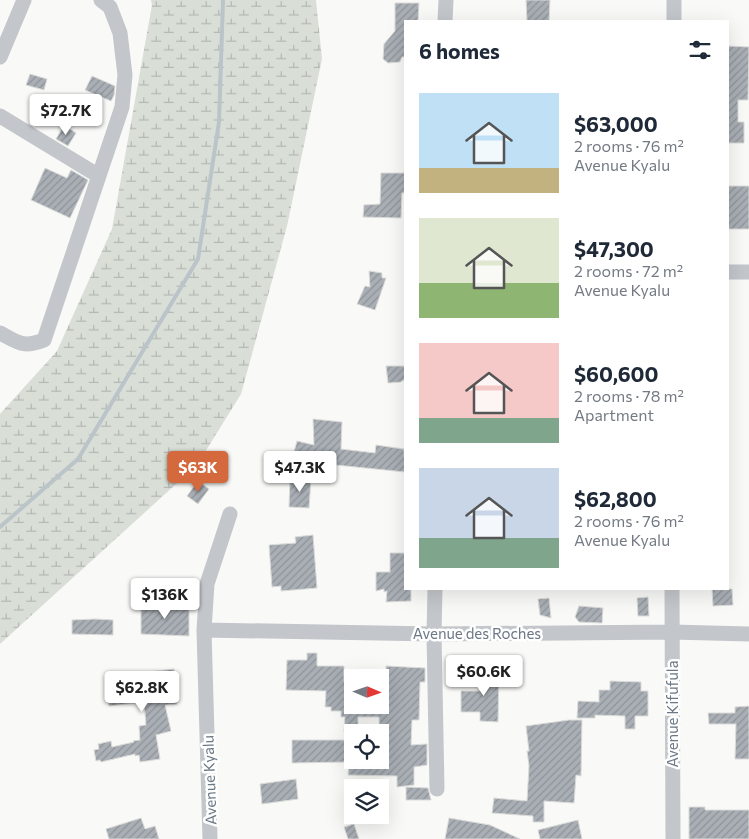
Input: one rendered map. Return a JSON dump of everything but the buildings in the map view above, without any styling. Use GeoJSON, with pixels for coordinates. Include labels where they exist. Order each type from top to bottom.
{"type":"FeatureCollection","features":[{"type":"Feature","properties":{"kind":"street"},"geometry":{"type":"LineString","coordinates":[[0,57],[24,0]]}},
{"type":"Feature","properties":{"kind":"street"},"geometry":{"type":"LineString","coordinates":[[0,333],[21,343],[32,345],[44,340],[122,107],[125,75],[120,33],[110,7],[101,0]]}},
{"type":"Feature","properties":{"kind":"street"},"geometry":{"type":"LineString","coordinates":[[446,0],[446,20]]}},
{"type":"Feature","properties":{"kind":"street"},"geometry":{"type":"LineString","coordinates":[[674,0],[674,20]]}},
{"type":"Feature","properties":{"kind":"street"},"geometry":{"type":"LineString","coordinates":[[0,116],[99,176]]}},
{"type":"Feature","properties":{"kind":"street"},"geometry":{"type":"LineString","coordinates":[[729,272],[749,272]]}},
{"type":"Feature","properties":{"kind":"street","name":"Avenue Kyalu"},"geometry":{"type":"LineString","coordinates":[[210,839],[204,630],[207,584],[230,514]]}},
{"type":"Feature","properties":{"kind":"street"},"geometry":{"type":"LineString","coordinates":[[435,590],[437,789]]}},
{"type":"Feature","properties":{"kind":"street","name":"Avenue Kifufula"},"geometry":{"type":"LineString","coordinates":[[672,590],[673,839]]}},
{"type":"Feature","properties":{"kind":"street","name":"Avenue des Roches"},"geometry":{"type":"LineString","coordinates":[[204,630],[434,634],[672,632],[749,634]]}},
{"type":"Feature","properties":{"kind":"green space"},"geometry":{"type":"Polygon","coordinates":[[[151,0],[316,0],[322,59],[287,226],[241,394],[197,465],[0,644],[0,414],[57,351],[112,229],[152,5],[151,0]]]}},
{"type":"Feature","properties":{"kind":"waterway"},"geometry":{"type":"LineString","coordinates":[[0,527],[78,459],[198,259],[219,122],[223,0]]}}]}
